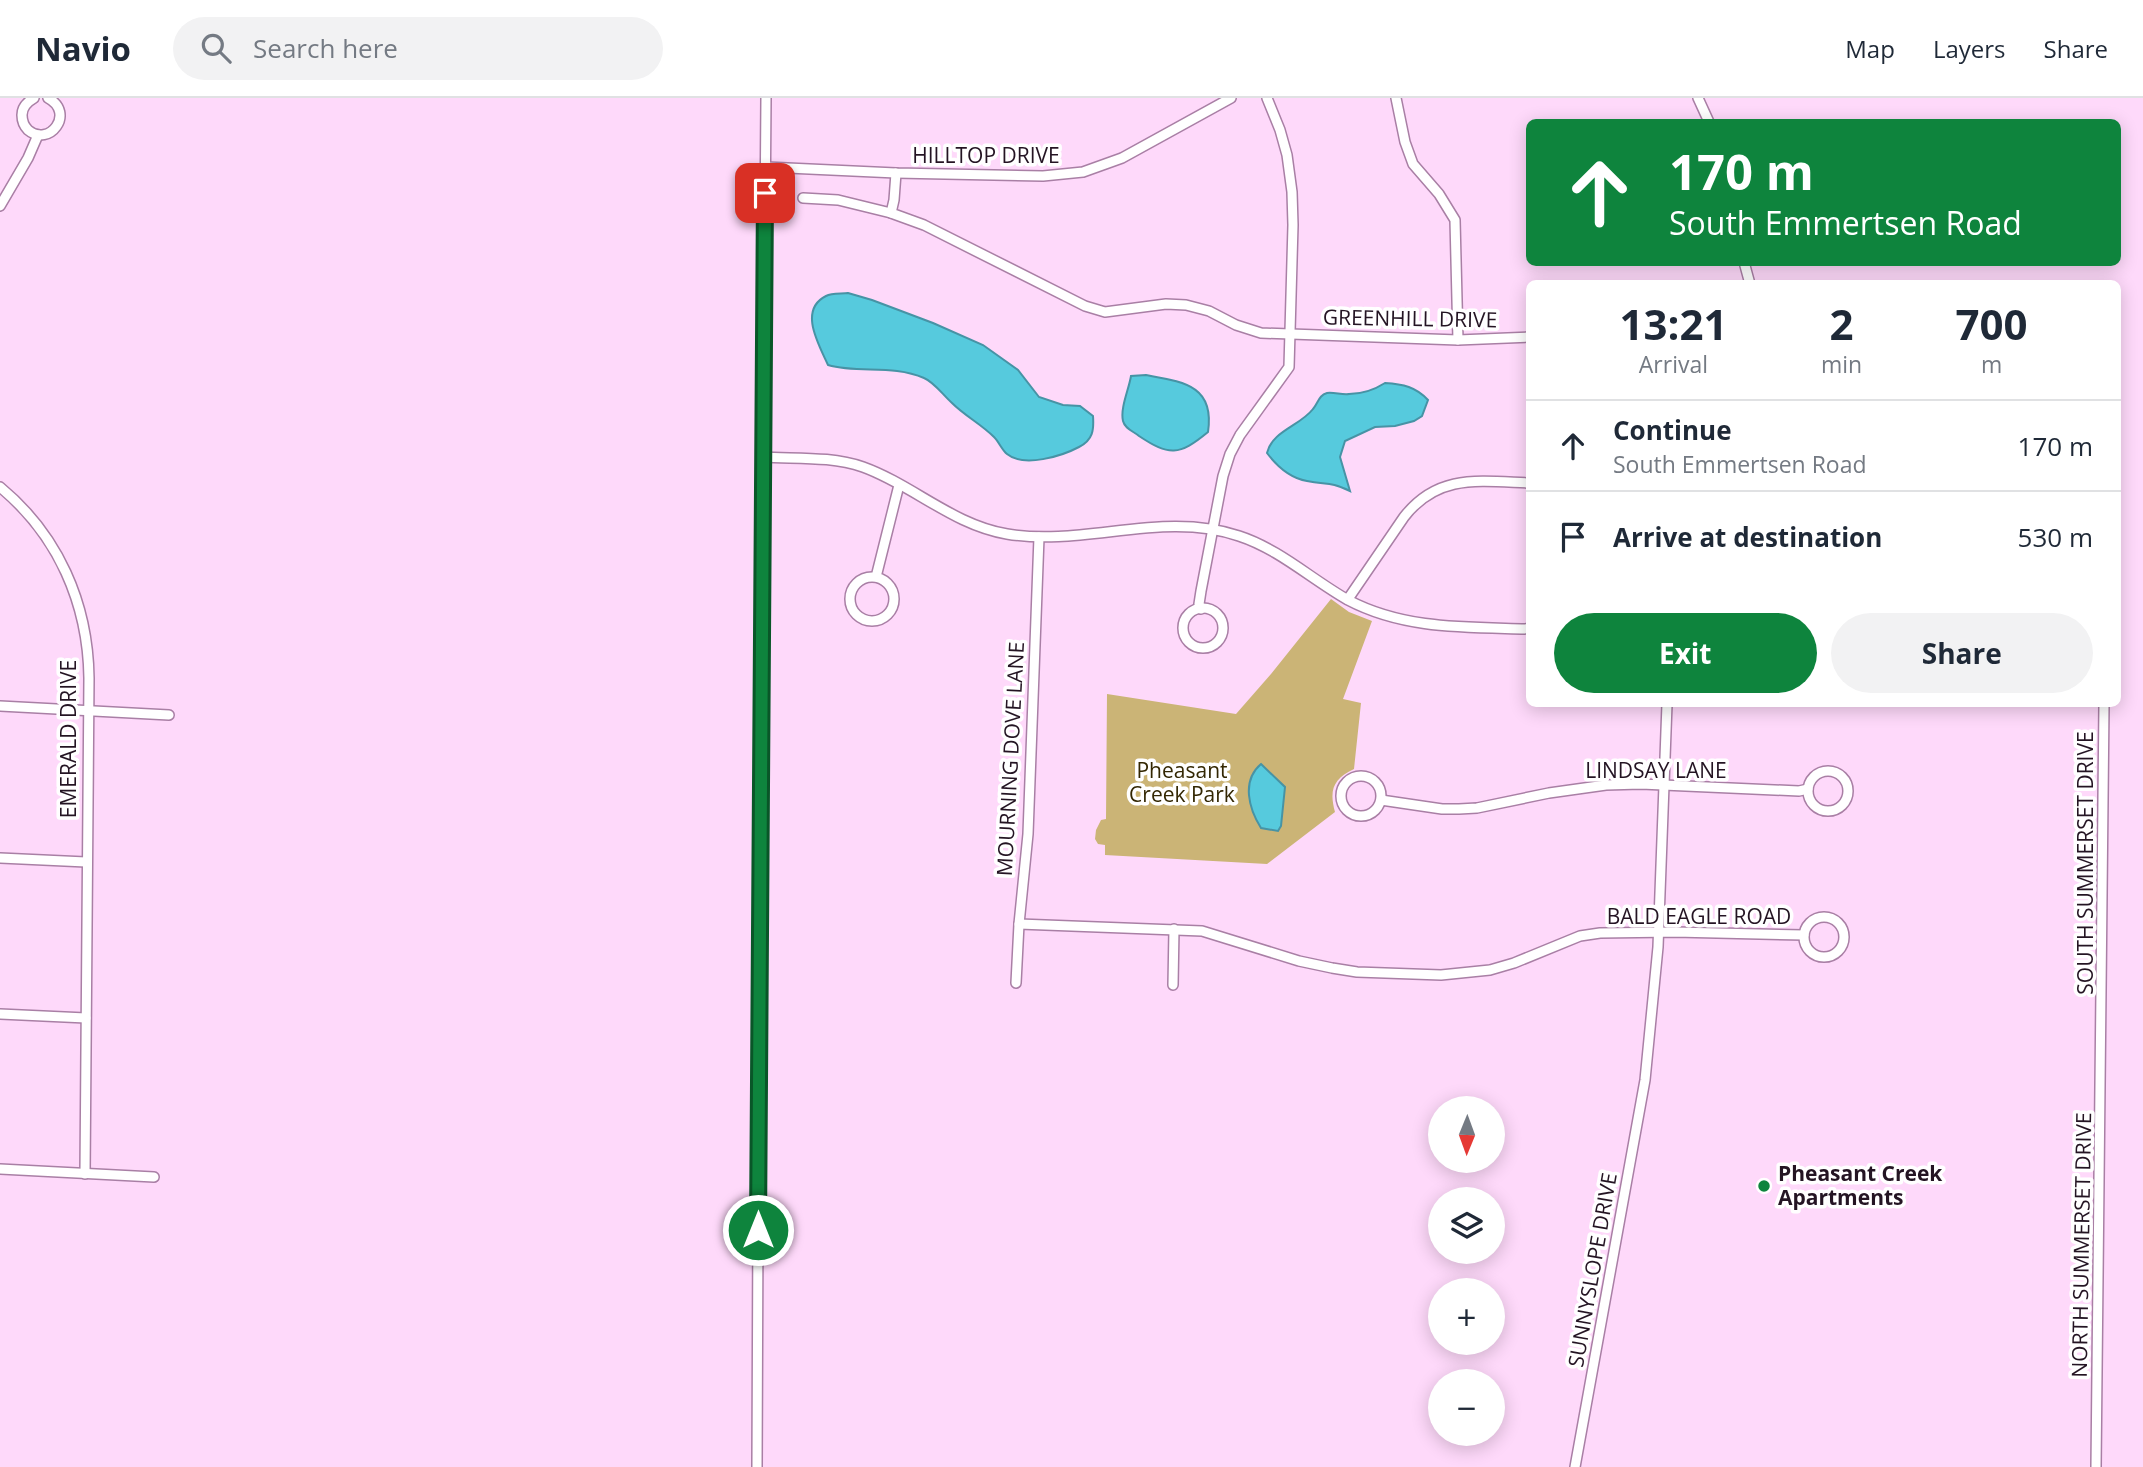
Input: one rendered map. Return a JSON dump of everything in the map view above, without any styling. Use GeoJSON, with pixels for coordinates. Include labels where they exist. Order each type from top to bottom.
{"type":"FeatureCollection","features":[{"type":"Feature","properties":{"kind":"street"},"geometry":{"type":"LineString","coordinates":[[34,98],[24,106],[22,118],[27,129],[38,135],[51,132],[59,123],[60,110],[48,98]]}},
{"type":"Feature","properties":{"kind":"street"},"geometry":{"type":"LineString","coordinates":[[757,1467],[766,98]]}},
{"type":"Feature","properties":{"kind":"street","name":"HILLTOP DRIVE"},"geometry":{"type":"LineString","coordinates":[[766,167],[1043,176],[1083,172],[1122,158],[1231,98]]}},
{"type":"Feature","properties":{"kind":"street"},"geometry":{"type":"LineString","coordinates":[[1201,609],[1201,591],[1223,476],[1230,454],[1240,435],[1289,367],[1292,182],[1280,130],[1267,98]]}},
{"type":"Feature","properties":{"kind":"street"},"geometry":{"type":"LineString","coordinates":[[1396,98],[1405,142],[1413,164],[1439,194],[1455,220],[1458,340]]}},
{"type":"Feature","properties":{"kind":"street"},"geometry":{"type":"LineString","coordinates":[[1698,98],[1708,119]]}},
{"type":"Feature","properties":{"kind":"street"},"geometry":{"type":"LineString","coordinates":[[0,206],[38,135]]}},
{"type":"Feature","properties":{"kind":"street"},"geometry":{"type":"LineString","coordinates":[[891,213],[896,173]]}},
{"type":"Feature","properties":{"kind":"street","name":"GREENHILL DRIVE"},"geometry":{"type":"LineString","coordinates":[[803,198],[838,200],[891,213],[924,225],[1085,306],[1105,312],[1166,304],[1186,305],[1209,311],[1236,325],[1261,333],[1458,340],[1526,337]]}},
{"type":"Feature","properties":{"kind":"street"},"geometry":{"type":"LineString","coordinates":[[763,457],[845,463],[878,474],[957,518],[1005,534],[1039,537],[1179,526],[1213,528],[1253,541],[1275,552],[1348,599],[1382,614],[1450,627],[1526,629]]}},
{"type":"Feature","properties":{"kind":"street"},"geometry":{"type":"LineString","coordinates":[[1348,599],[1404,517],[1430,492],[1463,481],[1526,483]]}},
{"type":"Feature","properties":{"kind":"street"},"geometry":{"type":"LineString","coordinates":[[877,577],[899,485]]}},
{"type":"Feature","properties":{"kind":"street","name":"EMERALD DRIVE"},"geometry":{"type":"LineString","coordinates":[[0,487],[29,514],[61,561],[76,594],[87,642],[85,1174]]}},
{"type":"Feature","properties":{"kind":"street","name":"MOURNING DOVE LANE"},"geometry":{"type":"LineString","coordinates":[[1016,983],[1028,834],[1039,537]]}},
{"type":"Feature","properties":{"kind":"street"},"geometry":{"type":"LineString","coordinates":[[877,577],[884,580],[893,591],[894,606],[885,618],[871,622],[857,616],[850,604],[850,596],[852,589],[862,579],[877,577]]}},
{"type":"Feature","properties":{"kind":"street"},"geometry":{"type":"LineString","coordinates":[[1201,609],[1213,611],[1218,615],[1223,627],[1220,639],[1210,647],[1197,648],[1186,640],[1183,626],[1189,614],[1201,609]]}},
{"type":"Feature","properties":{"kind":"street"},"geometry":{"type":"LineString","coordinates":[[0,706],[169,715]]}},
{"type":"Feature","properties":{"kind":"street","name":"SUNNYSLOPE DRIVE"},"geometry":{"type":"LineString","coordinates":[[1575,1467],[1646,1080],[1659,932],[1667,707]]}},
{"type":"Feature","properties":{"kind":"street","name":"SOUTH SUMMERSET DRIVE"},"geometry":{"type":"LineString","coordinates":[[2102,1024],[2104,707]]}},
{"type":"Feature","properties":{"kind":"street"},"geometry":{"type":"LineString","coordinates":[[1831,771],[1838,773],[1846,783],[1847,796],[1840,807],[1827,811],[1815,806],[1808,789],[1813,777],[1831,771]]}},
{"type":"Feature","properties":{"kind":"street"},"geometry":{"type":"LineString","coordinates":[[1363,776],[1375,782],[1381,800],[1374,811],[1361,816],[1354,815],[1344,807],[1341,794],[1346,783],[1363,776]]}},
{"type":"Feature","properties":{"kind":"street","name":"LINDSAY LANE"},"geometry":{"type":"LineString","coordinates":[[1381,800],[1460,809],[1606,785],[1799,791],[1808,789]]}},
{"type":"Feature","properties":{"kind":"street"},"geometry":{"type":"LineString","coordinates":[[0,858],[86,862]]}},
{"type":"Feature","properties":{"kind":"street","name":"BALD EAGLE ROAD"},"geometry":{"type":"LineString","coordinates":[[1828,918],[1839,924],[1844,942],[1836,953],[1824,957],[1807,948],[1804,935],[1815,919],[1828,918]]}},
{"type":"Feature","properties":{"kind":"street","name":"BALD EAGLE ROAD"},"geometry":{"type":"LineString","coordinates":[[1019,924],[1202,931],[1299,961],[1332,968],[1357,972],[1441,975],[1490,970],[1583,935],[1624,932],[1804,935]]}},
{"type":"Feature","properties":{"kind":"street"},"geometry":{"type":"LineString","coordinates":[[1173,985],[1174,929]]}},
{"type":"Feature","properties":{"kind":"street"},"geometry":{"type":"LineString","coordinates":[[0,1014],[86,1018]]}},
{"type":"Feature","properties":{"kind":"street","name":"NORTH SUMMERSET DRIVE"},"geometry":{"type":"LineString","coordinates":[[2096,1467],[2102,1024]]}},
{"type":"Feature","properties":{"kind":"street"},"geometry":{"type":"LineString","coordinates":[[0,1169],[154,1177]]}},
{"type":"Feature","properties":{"kind":"green space","name":"Pheasant Creek Park"},"geometry":{"type":"Polygon","coordinates":[[[1331,599],[1349,612],[1372,621],[1343,699],[1361,703],[1354,769],[1341,777],[1334,786],[1332,797],[1335,812],[1267,864],[1105,855],[1105,845],[1098,844],[1095,839],[1101,820],[1106,819],[1107,694],[1236,714],[1331,599]]]}},
{"type":"Feature","properties":{"kind":"water"},"geometry":{"type":"Polygon","coordinates":[[[848,293],[933,323],[983,345],[1018,370],[1039,397],[1063,405],[1080,406],[1093,416],[1090,438],[1079,447],[1053,457],[1033,460],[1014,458],[1005,452],[989,432],[924,378],[900,371],[828,365],[813,328],[813,310],[826,296],[848,293]]]}},
{"type":"Feature","properties":{"kind":"water"},"geometry":{"type":"Polygon","coordinates":[[[1146,375],[1194,388],[1206,404],[1209,416],[1208,432],[1189,446],[1166,450],[1149,443],[1127,428],[1123,421],[1123,410],[1131,376],[1146,375]]]}},
{"type":"Feature","properties":{"kind":"water"},"geometry":{"type":"Polygon","coordinates":[[[1385,383],[1409,387],[1428,400],[1422,416],[1414,421],[1375,427],[1345,441],[1340,457],[1350,491],[1333,484],[1295,477],[1267,453],[1274,439],[1307,415],[1324,394],[1359,393],[1385,383]]]}},
{"type":"Feature","properties":{"kind":"water"},"geometry":{"type":"Polygon","coordinates":[[[1261,764],[1285,787],[1281,826],[1278,831],[1261,828],[1250,804],[1251,778],[1261,764]]]}},
{"type":"Feature","properties":{"kind":"place","name":"Pheasant Creek Apartments"},"geometry":{"type":"Point","coordinates":[1764,1186]}},
{"type":"Feature","properties":{"kind":"route"},"geometry":{"type":"LineString","coordinates":[[758,1230],[765,193]]}}]}
